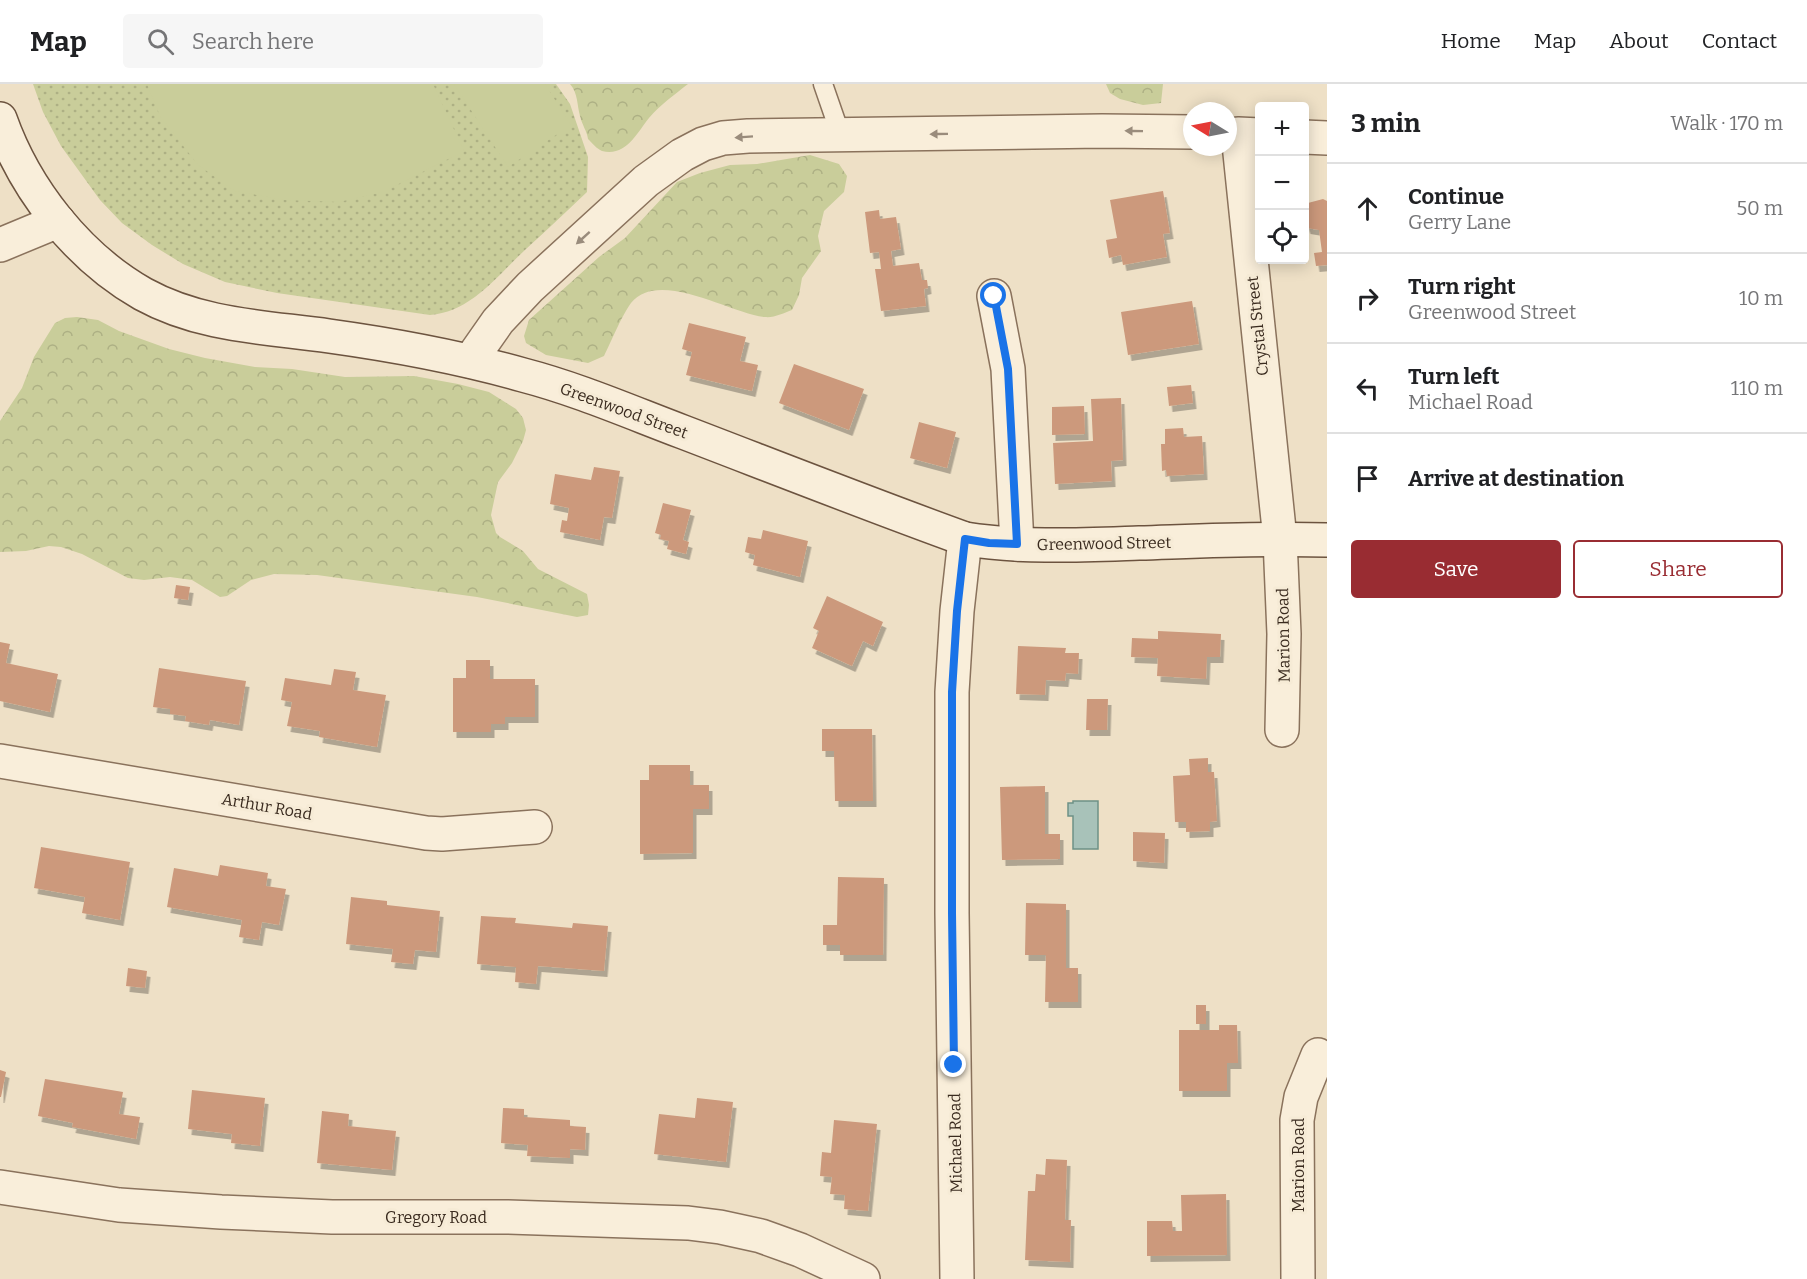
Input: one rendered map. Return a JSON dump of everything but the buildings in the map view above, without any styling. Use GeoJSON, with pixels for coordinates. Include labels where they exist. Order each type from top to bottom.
{"type":"FeatureCollection","features":[{"type":"Feature","properties":{"kind":"street","name":"Greenwood Street"},"geometry":{"type":"LineString","coordinates":[[0,119],[15,154],[58,221],[106,268],[141,292],[184,313],[240,326],[360,341],[470,362],[531,377],[965,539],[989,543],[1057,546],[1280,539],[1327,540]]}},
{"type":"Feature","properties":{"kind":"street"},"geometry":{"type":"LineString","coordinates":[[470,362],[490,330],[530,287],[646,181],[682,155],[703,144],[723,138],[748,136],[1183,132]]}},
{"type":"Feature","properties":{"kind":"street","name":"Crystal Street"},"geometry":{"type":"LineString","coordinates":[[1242,134],[1280,539]]}},
{"type":"Feature","properties":{"kind":"street"},"geometry":{"type":"LineString","coordinates":[[1309,137],[1327,138]]}},
{"type":"Feature","properties":{"kind":"street"},"geometry":{"type":"LineString","coordinates":[[0,245],[58,221]]}},
{"type":"Feature","properties":{"kind":"street"},"geometry":{"type":"LineString","coordinates":[[994,296],[1008,369],[1017,544]]}},
{"type":"Feature","properties":{"kind":"street","name":"Michael Road"},"geometry":{"type":"LineString","coordinates":[[957,1279],[952,913],[952,692],[957,611],[965,539]]}},
{"type":"Feature","properties":{"kind":"street","name":"Marion Road"},"geometry":{"type":"LineString","coordinates":[[1280,539],[1284,634],[1282,730]]}},
{"type":"Feature","properties":{"kind":"street","name":"Arthur Road"},"geometry":{"type":"LineString","coordinates":[[0,761],[426,833],[535,827]]}},
{"type":"Feature","properties":{"kind":"street","name":"Marion Road"},"geometry":{"type":"LineString","coordinates":[[1298,1279],[1297,1120],[1301,1097],[1318,1055]]}},
{"type":"Feature","properties":{"kind":"street","name":"Gregory Road"},"geometry":{"type":"LineString","coordinates":[[0,1187],[119,1205],[221,1212],[332,1217],[508,1217],[688,1223],[761,1236],[800,1250],[863,1279]]}},
{"type":"Feature","properties":{"kind":"lane"},"geometry":{"type":"LineString","coordinates":[[823,84],[841,136]]}},
{"type":"Feature","properties":{"kind":"green space"},"geometry":{"type":"Polygon","coordinates":[[[33,84],[556,84],[570,104],[588,157],[587,192],[483,291],[471,300],[445,312],[430,315],[277,293],[225,282],[183,264],[122,223],[100,200],[61,146],[43,112],[33,84]]]}},
{"type":"Feature","properties":{"kind":"green space"},"geometry":{"type":"Polygon","coordinates":[[[147,84],[433,84],[464,151],[383,192],[339,202],[284,200],[235,191],[198,165],[160,116],[147,84]]]}},
{"type":"Feature","properties":{"kind":"green space"},"geometry":{"type":"Polygon","coordinates":[[[454,84],[545,84],[571,125],[508,167],[454,84]]]}},
{"type":"Feature","properties":{"kind":"green space"},"geometry":{"type":"Polygon","coordinates":[[[570,84],[688,84],[653,113],[630,142],[610,152],[600,150],[588,139],[576,95],[570,84]]]}},
{"type":"Feature","properties":{"kind":"green space"},"geometry":{"type":"Polygon","coordinates":[[[1106,84],[1163,84],[1161,103],[1143,105],[1120,99],[1110,93],[1106,84]]]}},
{"type":"Feature","properties":{"kind":"green space"},"geometry":{"type":"Polygon","coordinates":[[[810,155],[839,164],[847,176],[844,192],[824,211],[818,236],[821,251],[802,278],[799,295],[792,310],[765,317],[677,291],[659,290],[643,293],[631,303],[604,356],[588,363],[546,355],[526,343],[524,336],[529,320],[599,257],[625,238],[677,182],[730,165],[757,164],[810,155]]]}},
{"type":"Feature","properties":{"kind":"green space"},"geometry":{"type":"Polygon","coordinates":[[[65,318],[98,320],[119,331],[169,349],[205,358],[255,367],[292,369],[345,377],[414,376],[489,392],[516,409],[523,418],[526,430],[512,463],[498,482],[491,515],[496,533],[523,551],[538,569],[587,594],[588,615],[577,617],[477,597],[317,575],[274,574],[251,580],[227,596],[220,597],[192,580],[170,577],[144,580],[128,578],[82,554],[61,547],[49,546],[26,551],[0,552],[0,421],[22,388],[34,357],[55,323],[65,318]]]}},
{"type":"Feature","properties":{"kind":"water"},"geometry":{"type":"Polygon","coordinates":[[[1073,801],[1098,801],[1098,849],[1073,849],[1073,816],[1068,816],[1068,803],[1073,803],[1073,801]]]}},
{"type":"Feature","properties":{"kind":"route"},"geometry":{"type":"LineString","coordinates":[[954,1065],[952,692],[953,652],[965,539],[1017,544],[1008,369],[994,296]]}}]}
